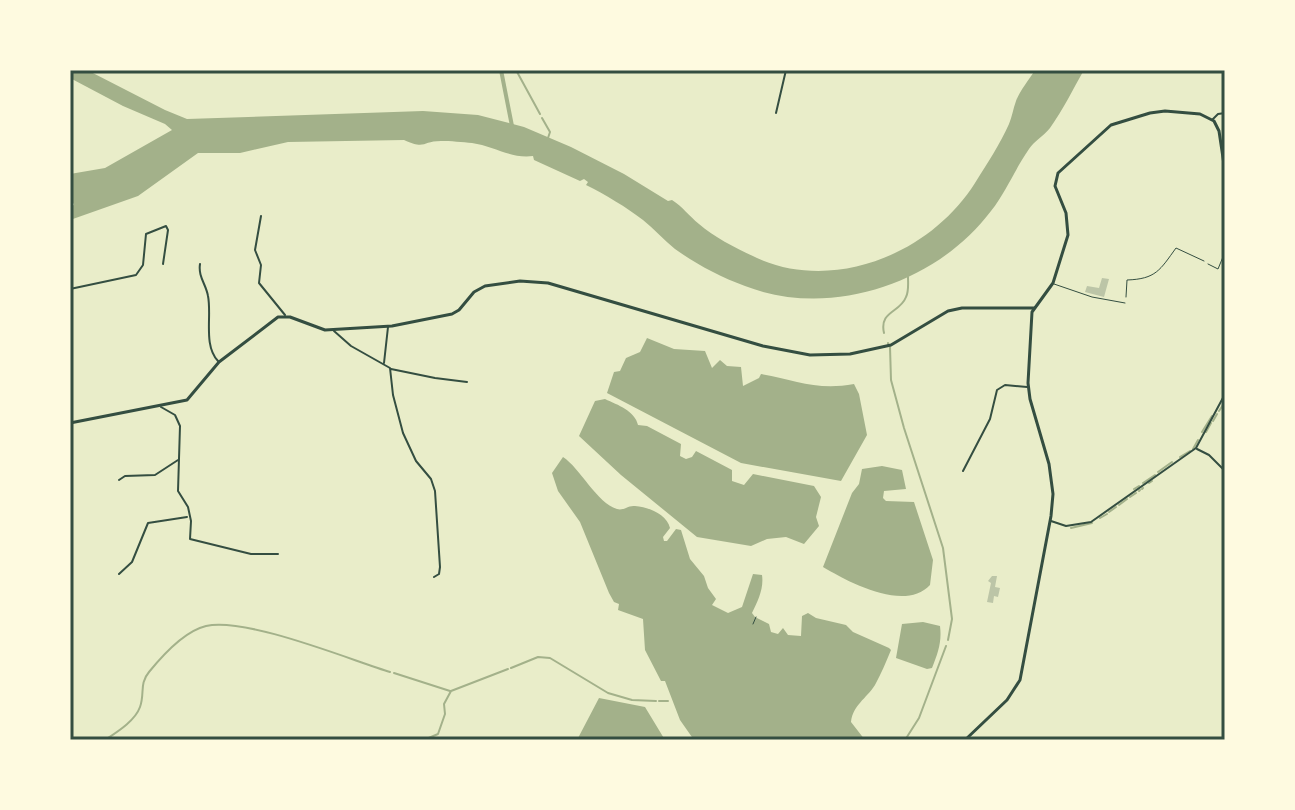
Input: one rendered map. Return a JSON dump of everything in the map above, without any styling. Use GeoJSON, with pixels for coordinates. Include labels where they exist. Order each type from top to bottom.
{"type":"FeatureCollection","features":[{"type":"Feature","properties":{"kind":"street"},"geometry":{"type":"LineString","coordinates":[[776,113],[786,70]]}},
{"type":"Feature","properties":{"kind":"street"},"geometry":{"type":"LineString","coordinates":[[965,740],[1012,695],[1022,675],[1050,521],[1053,494],[1050,469],[1028,387],[1034,308],[1053,283],[1069,231],[1066,213],[1055,186],[1056,177],[1101,132],[1123,120],[1165,111],[1200,114],[1212,120],[1219,131],[1225,171]]}},
{"type":"Feature","properties":{"kind":"street"},"geometry":{"type":"LineString","coordinates":[[1212,120],[1216,115],[1225,113]]}},
{"type":"Feature","properties":{"kind":"street"},"geometry":{"type":"LineString","coordinates":[[261,216],[255,250],[261,265],[259,282],[285,316],[317,328],[333,330],[388,327],[454,313],[474,292],[487,286],[527,281],[557,285],[771,348],[810,355],[850,354],[891,345],[939,316],[957,309],[1034,308]]}},
{"type":"Feature","properties":{"kind":"street"},"geometry":{"type":"LineString","coordinates":[[70,289],[136,275],[142,267],[145,235],[166,226],[163,264]]}},
{"type":"Feature","properties":{"kind":"street"},"geometry":{"type":"LineString","coordinates":[[200,264],[200,276],[208,294],[211,352],[219,362]]}},
{"type":"Feature","properties":{"kind":"street"},"geometry":{"type":"LineString","coordinates":[[70,423],[189,399],[219,362],[269,323],[285,316]]}},
{"type":"Feature","properties":{"kind":"street"},"geometry":{"type":"LineString","coordinates":[[384,364],[388,327]]}},
{"type":"Feature","properties":{"kind":"street"},"geometry":{"type":"LineString","coordinates":[[333,330],[351,346],[390,368],[467,382]]}},
{"type":"Feature","properties":{"kind":"street"},"geometry":{"type":"LineString","coordinates":[[390,368],[403,433],[435,491],[440,567],[439,574],[434,577]]}},
{"type":"Feature","properties":{"kind":"street"},"geometry":{"type":"LineString","coordinates":[[963,471],[988,424],[997,390],[1007,385],[1028,387]]}},
{"type":"Feature","properties":{"kind":"street"},"geometry":{"type":"LineString","coordinates":[[1050,521],[1066,526],[1091,522],[1196,448],[1225,394]]}},
{"type":"Feature","properties":{"kind":"street"},"geometry":{"type":"LineString","coordinates":[[160,406],[175,415],[179,422],[178,493],[188,507],[189,537],[251,554],[278,554]]}},
{"type":"Feature","properties":{"kind":"street"},"geometry":{"type":"LineString","coordinates":[[1196,448],[1208,454],[1225,471]]}},
{"type":"Feature","properties":{"kind":"street"},"geometry":{"type":"LineString","coordinates":[[119,480],[125,476],[155,475],[178,460]]}},
{"type":"Feature","properties":{"kind":"street"},"geometry":{"type":"LineString","coordinates":[[119,574],[132,562],[148,523],[189,516]]}},
{"type":"Feature","properties":{"kind":"lane"},"geometry":{"type":"LineString","coordinates":[[1208,264],[1218,269],[1225,252]]}},
{"type":"Feature","properties":{"kind":"lane"},"geometry":{"type":"LineString","coordinates":[[1053,283],[1089,296],[1125,303]]}},
{"type":"Feature","properties":{"kind":"path"},"geometry":{"type":"LineString","coordinates":[[1125,303],[1127,280],[1143,280],[1153,275],[1176,248],[1203,260]]}},
{"type":"Feature","properties":{"kind":"path"},"geometry":{"type":"LineString","coordinates":[[753,624],[756,617]]}},
{"type":"Feature","properties":{"kind":"shaded area"},"geometry":{"type":"Polygon","coordinates":[[[70,70],[87,70],[187,119],[423,111],[478,115],[524,127],[571,147],[668,201],[672,200],[705,229],[742,251],[787,268],[818,271],[849,268],[879,260],[907,247],[933,229],[956,208],[975,183],[1002,139],[1018,97],[1035,70],[1084,70],[1050,128],[1031,146],[996,204],[968,237],[911,276],[846,296],[812,298],[778,295],[726,279],[675,249],[636,215],[586,185],[588,182],[584,179],[580,181],[534,160],[533,156],[517,156],[472,143],[435,141],[420,145],[404,140],[288,142],[240,153],[198,153],[138,196],[70,220],[74,204],[70,201],[70,174],[105,168],[172,130],[70,78],[70,70]]]}},
{"type":"Feature","properties":{"kind":"shaded area"},"geometry":{"type":"Polygon","coordinates":[[[647,338],[674,349],[705,351],[712,368],[720,360],[727,366],[741,367],[743,386],[761,374],[817,385],[854,384],[867,435],[841,481],[741,463],[607,393],[614,372],[620,371],[626,358],[640,352],[647,338]]]}},
{"type":"Feature","properties":{"kind":"shaded area"},"geometry":{"type":"Polygon","coordinates":[[[605,399],[630,412],[638,425],[647,426],[681,444],[680,456],[686,459],[696,451],[732,470],[732,481],[744,485],[753,474],[814,486],[821,497],[816,517],[819,526],[804,544],[786,537],[767,539],[751,546],[697,537],[579,436],[595,401],[605,399]]]}},
{"type":"Feature","properties":{"kind":"shaded area"},"geometry":{"type":"Polygon","coordinates":[[[563,457],[610,505],[619,509],[640,507],[661,515],[670,528],[663,537],[664,541],[676,529],[681,530],[690,559],[704,576],[716,599],[712,605],[728,613],[742,607],[753,574],[762,575],[761,590],[752,613],[769,624],[771,632],[778,634],[783,628],[788,635],[801,636],[802,616],[808,613],[846,625],[853,632],[889,648],[891,650],[875,685],[852,716],[851,722],[865,740],[694,740],[680,720],[665,681],[661,681],[645,650],[643,619],[618,610],[619,604],[609,593],[580,522],[558,491],[552,473],[563,457]]]}},
{"type":"Feature","properties":{"kind":"shaded area"},"geometry":{"type":"Polygon","coordinates":[[[882,466],[902,470],[906,489],[884,491],[883,498],[886,501],[914,502],[933,560],[930,585],[919,593],[907,596],[862,587],[823,567],[852,493],[859,484],[862,469],[882,466]]]}},
{"type":"Feature","properties":{"kind":"shaded area"},"geometry":{"type":"Polygon","coordinates":[[[923,622],[940,626],[938,652],[932,668],[927,669],[896,658],[902,624],[923,622]]]}},
{"type":"Feature","properties":{"kind":"shaded area"},"geometry":{"type":"Polygon","coordinates":[[[599,698],[645,707],[665,740],[577,740],[599,698]]]}},
{"type":"Feature","properties":{"kind":"building"},"geometry":{"type":"Polygon","coordinates":[[[1102,278],[1109,279],[1104,297],[1085,292],[1087,286],[1099,288],[1102,278]]]}},
{"type":"Feature","properties":{"kind":"building"},"geometry":{"type":"Polygon","coordinates":[[[992,576],[997,576],[995,587],[1000,588],[993,603],[987,602],[991,583],[988,581],[992,576]]]}},
{"type":"Feature","properties":{"kind":"waterway"},"geometry":{"type":"LineString","coordinates":[[501,70],[512,126]]}},
{"type":"Feature","properties":{"kind":"waterway"},"geometry":{"type":"LineString","coordinates":[[516,70],[540,114]]}},
{"type":"Feature","properties":{"kind":"waterway"},"geometry":{"type":"LineString","coordinates":[[542,118],[550,132],[548,138]]}},
{"type":"Feature","properties":{"kind":"waterway"},"geometry":{"type":"LineString","coordinates":[[884,333],[884,320],[906,297],[908,277]]}},
{"type":"Feature","properties":{"kind":"waterway"},"geometry":{"type":"LineString","coordinates":[[890,347],[891,380],[943,548],[952,619],[948,640]]}},
{"type":"Feature","properties":{"kind":"waterway"},"geometry":{"type":"LineString","coordinates":[[1219,411],[1225,402]]}},
{"type":"Feature","properties":{"kind":"waterway"},"geometry":{"type":"LineString","coordinates":[[1213,421],[1217,414]]}},
{"type":"Feature","properties":{"kind":"waterway"},"geometry":{"type":"LineString","coordinates":[[1202,432],[1212,416]]}},
{"type":"Feature","properties":{"kind":"waterway"},"geometry":{"type":"LineString","coordinates":[[1206,432],[1211,423]]}},
{"type":"Feature","properties":{"kind":"waterway"},"geometry":{"type":"LineString","coordinates":[[1193,449],[1198,440]]}},
{"type":"Feature","properties":{"kind":"waterway"},"geometry":{"type":"LineString","coordinates":[[1180,457],[1190,451]]}},
{"type":"Feature","properties":{"kind":"waterway"},"geometry":{"type":"LineString","coordinates":[[1158,472],[1172,462]]}},
{"type":"Feature","properties":{"kind":"waterway"},"geometry":{"type":"LineString","coordinates":[[1143,483],[1155,475]]}},
{"type":"Feature","properties":{"kind":"waterway"},"geometry":{"type":"LineString","coordinates":[[1134,489],[1139,486]]}},
{"type":"Feature","properties":{"kind":"waterway"},"geometry":{"type":"LineString","coordinates":[[1130,497],[1136,493]]}},
{"type":"Feature","properties":{"kind":"waterway"},"geometry":{"type":"LineString","coordinates":[[1119,505],[1127,499]]}},
{"type":"Feature","properties":{"kind":"waterway"},"geometry":{"type":"LineString","coordinates":[[1109,512],[1116,507]]}},
{"type":"Feature","properties":{"kind":"waterway"},"geometry":{"type":"LineString","coordinates":[[1100,518],[1107,514]]}},
{"type":"Feature","properties":{"kind":"waterway"},"geometry":{"type":"LineString","coordinates":[[1071,528],[1092,523]]}},
{"type":"Feature","properties":{"kind":"waterway"},"geometry":{"type":"LineString","coordinates":[[105,740],[138,712],[144,681],[154,666],[182,639],[206,626],[224,625],[271,633],[390,672]]}},
{"type":"Feature","properties":{"kind":"waterway"},"geometry":{"type":"LineString","coordinates":[[905,740],[919,718],[946,646]]}},
{"type":"Feature","properties":{"kind":"waterway"},"geometry":{"type":"LineString","coordinates":[[511,668],[538,657],[550,658],[608,693],[632,700],[656,701]]}},
{"type":"Feature","properties":{"kind":"waterway"},"geometry":{"type":"LineString","coordinates":[[424,740],[438,734],[445,714],[444,704],[451,691],[508,669]]}},
{"type":"Feature","properties":{"kind":"waterway"},"geometry":{"type":"LineString","coordinates":[[394,673],[450,691]]}},
{"type":"Feature","properties":{"kind":"waterway"},"geometry":{"type":"LineString","coordinates":[[659,701],[668,701]]}}]}
